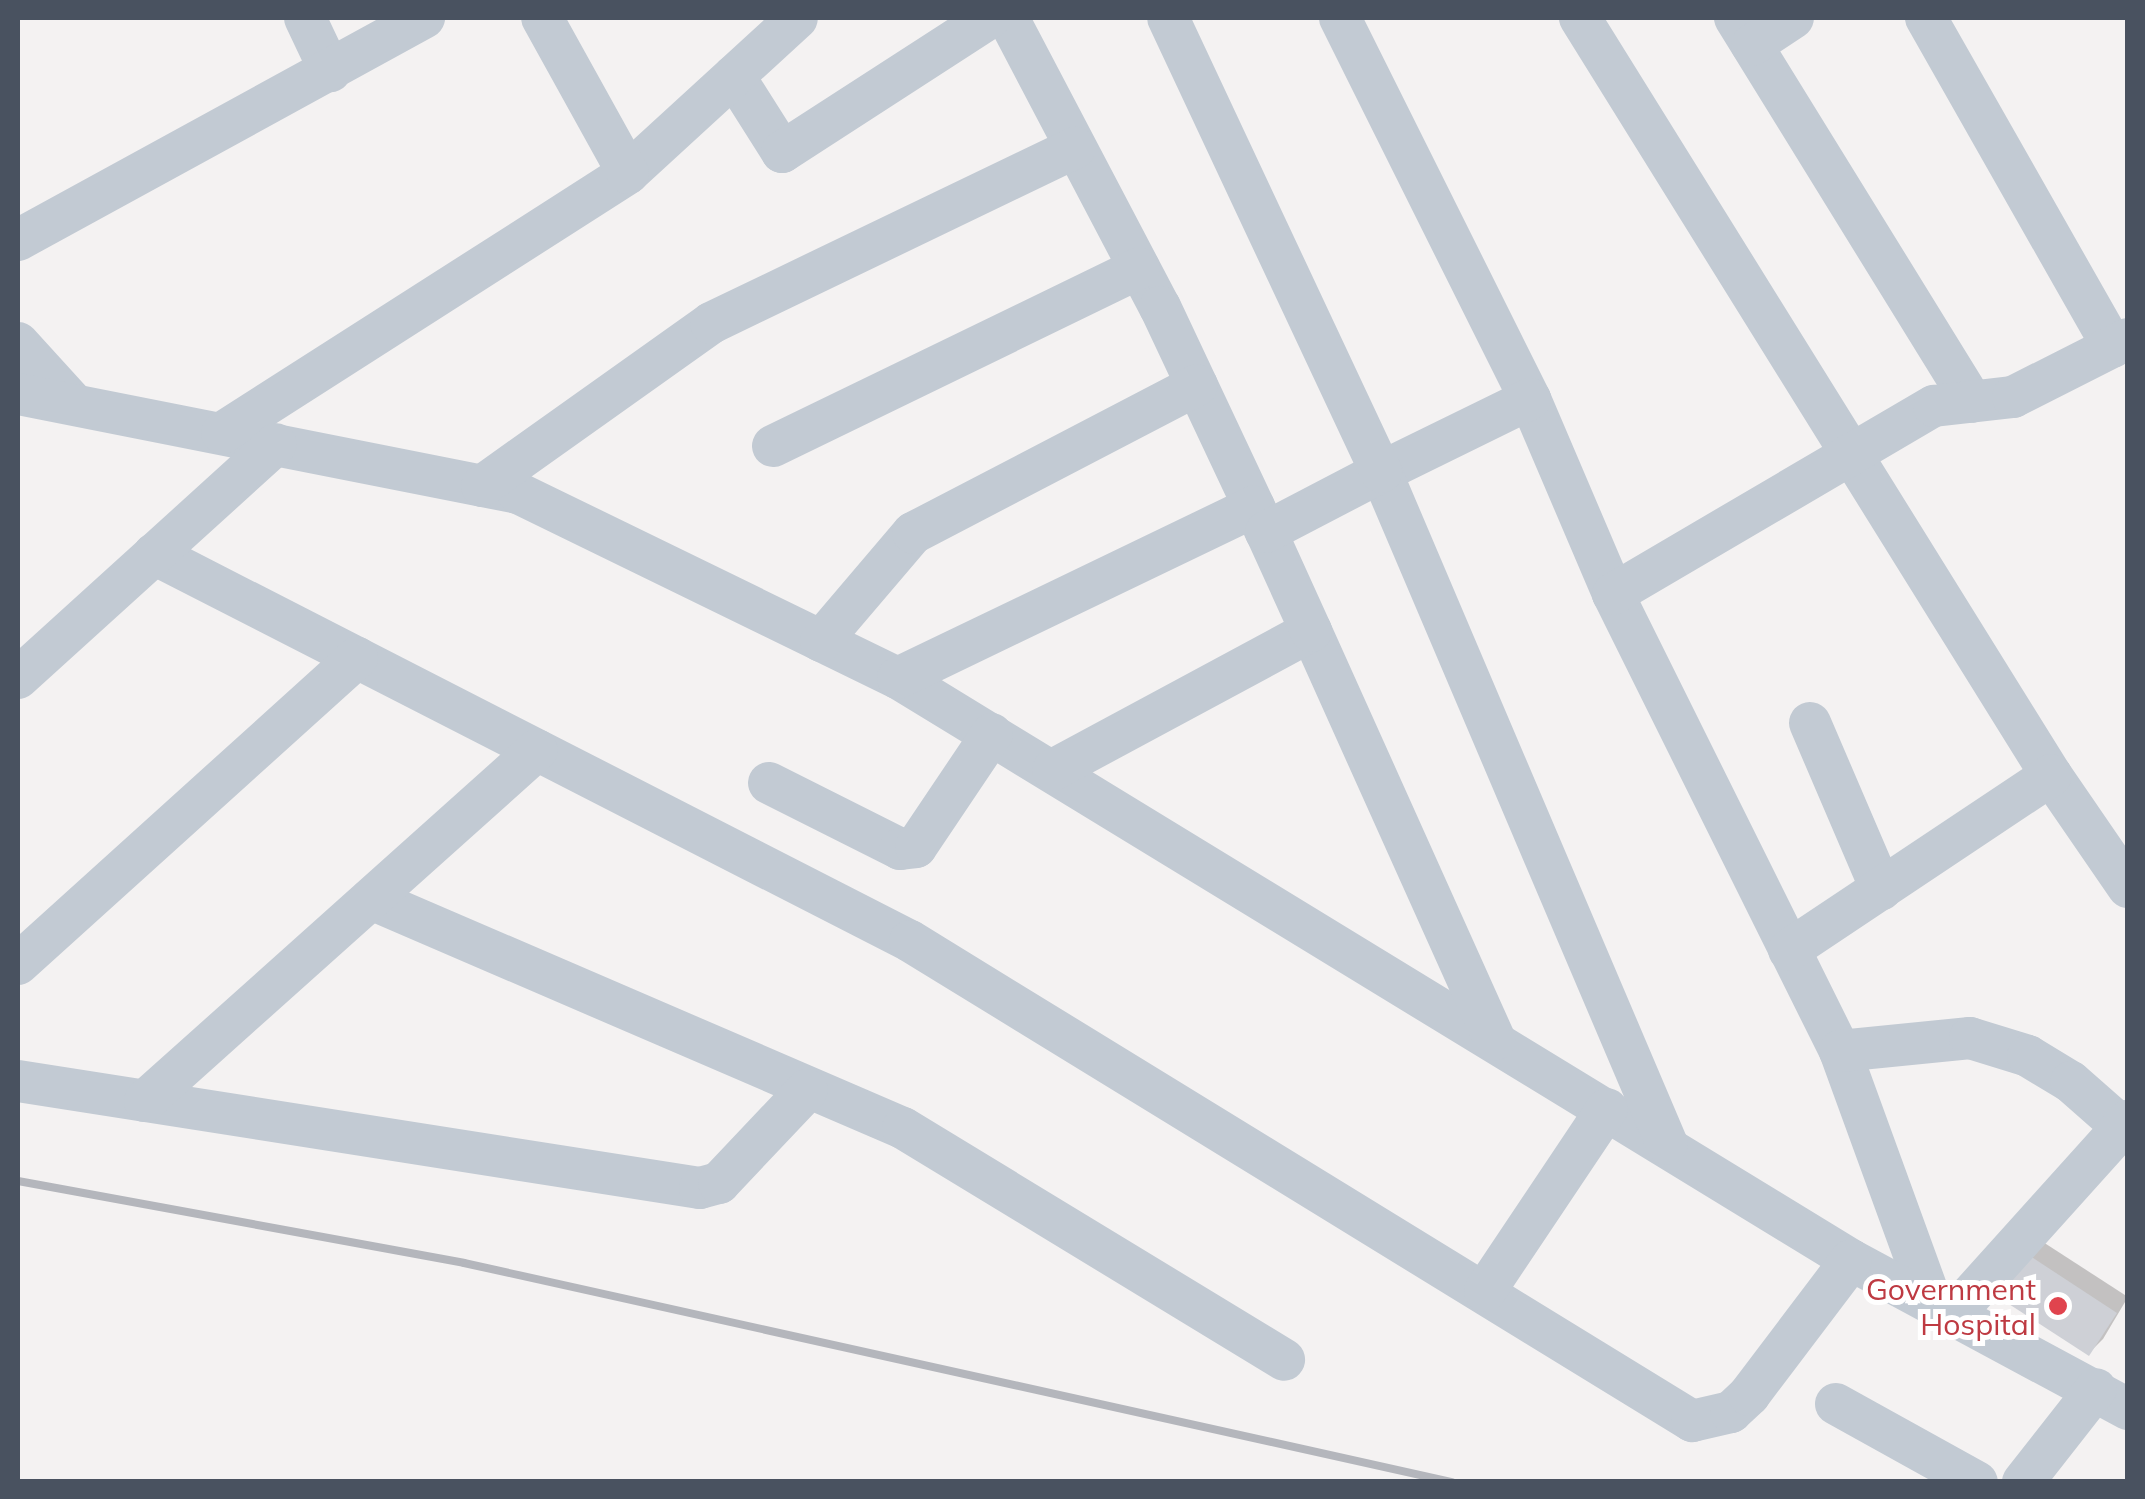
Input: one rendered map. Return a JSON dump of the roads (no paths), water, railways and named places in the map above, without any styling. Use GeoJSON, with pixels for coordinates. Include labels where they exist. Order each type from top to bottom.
{"type":"FeatureCollection","features":[{"type":"Feature","properties":{"kind":"street"},"geometry":{"type":"LineString","coordinates":[[305,18],[330,71]]}},
{"type":"Feature","properties":{"kind":"street"},"geometry":{"type":"LineString","coordinates":[[18,240],[424,18]]}},
{"type":"Feature","properties":{"kind":"street"},"geometry":{"type":"LineString","coordinates":[[542,18],[628,173]]}},
{"type":"Feature","properties":{"kind":"street"},"geometry":{"type":"LineString","coordinates":[[222,433],[628,173],[797,18]]}},
{"type":"Feature","properties":{"kind":"street"},"geometry":{"type":"LineString","coordinates":[[734,76],[782,152],[989,18]]}},
{"type":"Feature","properties":{"kind":"street"},"geometry":{"type":"LineString","coordinates":[[1008,18],[1196,385],[1495,1040]]}},
{"type":"Feature","properties":{"kind":"street"},"geometry":{"type":"LineString","coordinates":[[1168,18],[1381,472],[1667,1144]]}},
{"type":"Feature","properties":{"kind":"street"},"geometry":{"type":"LineString","coordinates":[[1340,18],[1530,399],[1613,594],[1840,1051],[1943,1308]]}},
{"type":"Feature","properties":{"kind":"street"},"geometry":{"type":"LineString","coordinates":[[1580,18],[2052,775],[2128,887]]}},
{"type":"Feature","properties":{"kind":"street"},"geometry":{"type":"LineString","coordinates":[[1793,18],[1744,31],[1972,402]]}},
{"type":"Feature","properties":{"kind":"street"},"geometry":{"type":"LineString","coordinates":[[1613,594],[1934,406],[2013,397],[2120,343],[1926,18]]}},
{"type":"Feature","properties":{"kind":"street"},"geometry":{"type":"LineString","coordinates":[[482,486],[699,332],[1075,148]]}},
{"type":"Feature","properties":{"kind":"street"},"geometry":{"type":"LineString","coordinates":[[773,446],[1139,268]]}},
{"type":"Feature","properties":{"kind":"street"},"geometry":{"type":"LineString","coordinates":[[18,342],[71,402]]}},
{"type":"Feature","properties":{"kind":"street"},"geometry":{"type":"LineString","coordinates":[[821,641],[913,533],[1196,385]]}},
{"type":"Feature","properties":{"kind":"street"},"geometry":{"type":"LineString","coordinates":[[18,394],[518,493],[898,678],[1852,1260],[2112,1399],[2023,1482]]}},
{"type":"Feature","properties":{"kind":"street"},"geometry":{"type":"LineString","coordinates":[[898,678],[1260,520],[1381,472],[1530,399]]}},
{"type":"Feature","properties":{"kind":"street"},"geometry":{"type":"LineString","coordinates":[[18,678],[276,444]]}},
{"type":"Feature","properties":{"kind":"street"},"geometry":{"type":"LineString","coordinates":[[154,554],[910,941],[1485,1292],[1669,1411],[1692,1421],[1712,1420],[1731,1412],[1750,1396],[1852,1260]]}},
{"type":"Feature","properties":{"kind":"street"},"geometry":{"type":"LineString","coordinates":[[1053,770],[1310,631]]}},
{"type":"Feature","properties":{"kind":"street"},"geometry":{"type":"LineString","coordinates":[[18,964],[357,658]]}},
{"type":"Feature","properties":{"kind":"street"},"geometry":{"type":"LineString","coordinates":[[1810,723],[1881,889]]}},
{"type":"Feature","properties":{"kind":"street"},"geometry":{"type":"LineString","coordinates":[[768,783],[900,849],[916,847],[992,734]]}},
{"type":"Feature","properties":{"kind":"street"},"geometry":{"type":"LineString","coordinates":[[145,1101],[537,750]]}},
{"type":"Feature","properties":{"kind":"street"},"geometry":{"type":"LineString","coordinates":[[1789,950],[2052,775]]}},
{"type":"Feature","properties":{"kind":"street"},"geometry":{"type":"LineString","coordinates":[[371,899],[807,1090],[903,1128],[1284,1360]]}},
{"type":"Feature","properties":{"kind":"street"},"geometry":{"type":"LineString","coordinates":[[1840,1051],[1970,1038],[2028,1056],[2071,1082],[2126,1127],[1943,1308]]}},
{"type":"Feature","properties":{"kind":"street"},"geometry":{"type":"LineString","coordinates":[[18,1081],[700,1188],[719,1183],[807,1090]]}},
{"type":"Feature","properties":{"kind":"street"},"geometry":{"type":"LineString","coordinates":[[1485,1292],[1607,1109]]}},
{"type":"Feature","properties":{"kind":"street"},"geometry":{"type":"LineString","coordinates":[[1836,1404],[1977,1482]]}},
{"type":"Feature","properties":{"kind":"railway"},"geometry":{"type":"LineString","coordinates":[[18,1181],[464,1263],[1452,1482]]}},
{"type":"Feature","properties":{"kind":"place","name":"Government Hospital"},"geometry":{"type":"Point","coordinates":[2058,1306]}}]}
